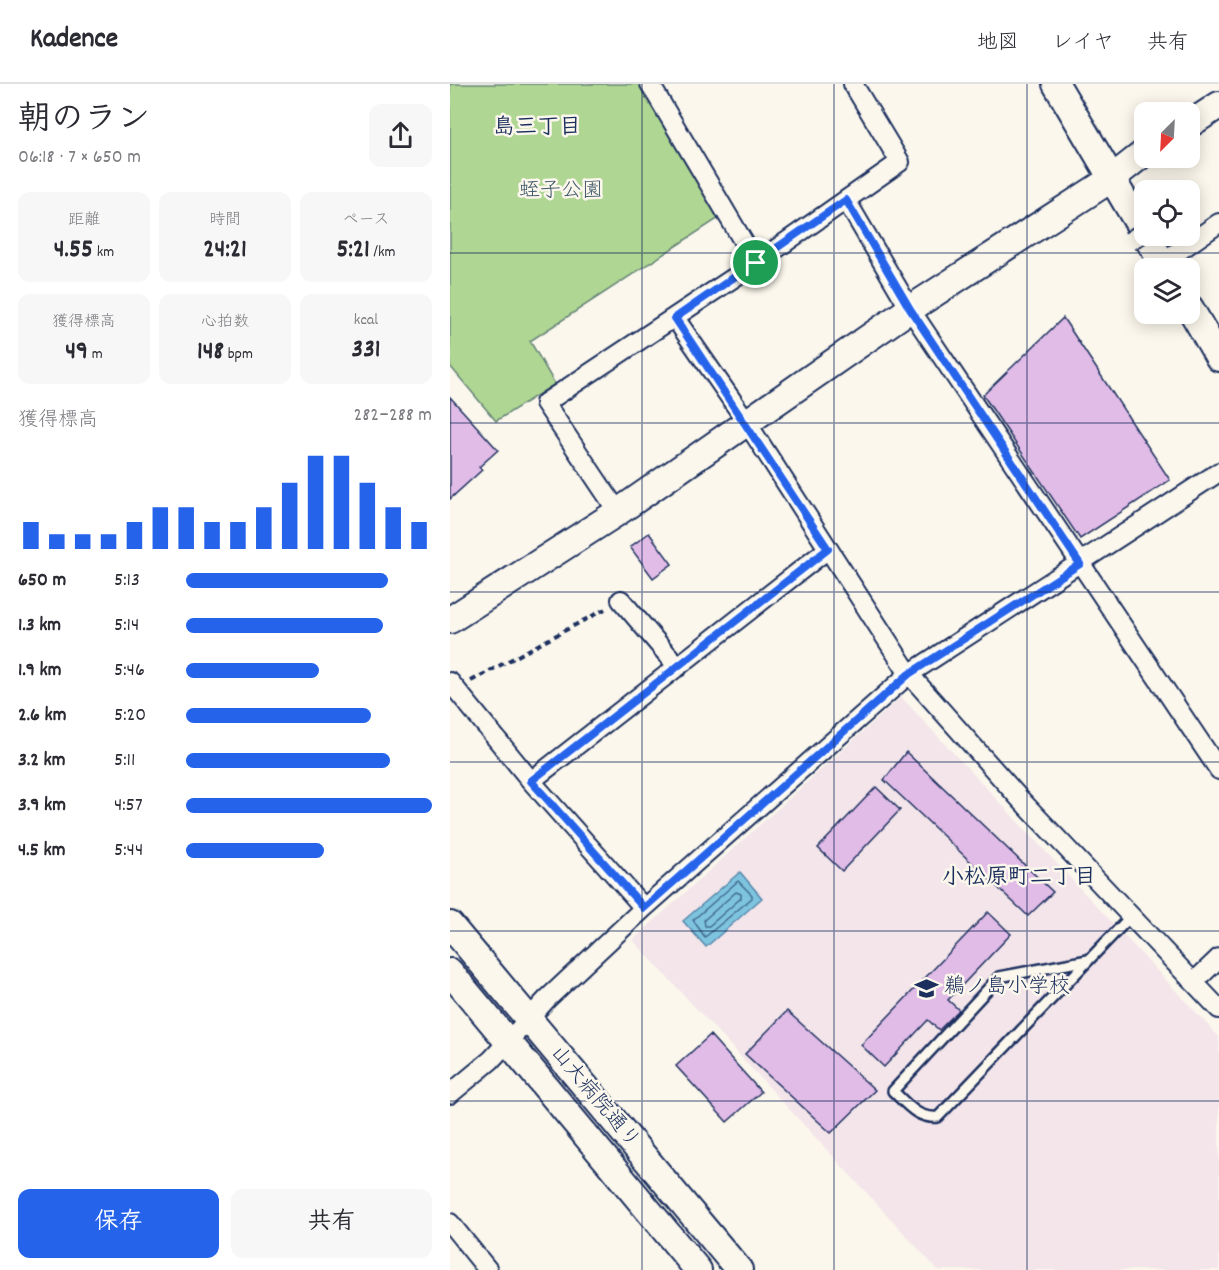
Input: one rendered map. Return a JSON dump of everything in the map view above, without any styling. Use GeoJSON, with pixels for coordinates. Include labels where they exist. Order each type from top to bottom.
{"type":"FeatureCollection","features":[{"type":"Feature","properties":{"kind":"street"},"geometry":{"type":"LineString","coordinates":[[650,84],[756,263]]}},
{"type":"Feature","properties":{"kind":"street"},"geometry":{"type":"LineString","coordinates":[[618,512],[545,403],[675,318],[900,162],[853,84]]}},
{"type":"Feature","properties":{"kind":"street"},"geometry":{"type":"LineString","coordinates":[[1056,84],[1134,222]]}},
{"type":"Feature","properties":{"kind":"street"},"geometry":{"type":"LineString","coordinates":[[1200,117],[1219,105]]}},
{"type":"Feature","properties":{"kind":"street"},"geometry":{"type":"LineString","coordinates":[[450,620],[618,512],[910,309],[1111,179],[1134,161]]}},
{"type":"Feature","properties":{"kind":"street"},"geometry":{"type":"LineString","coordinates":[[846,200],[910,309],[1219,770]]}},
{"type":"Feature","properties":{"kind":"street"},"geometry":{"type":"LineString","coordinates":[[1175,258],[1219,223]]}},
{"type":"Feature","properties":{"kind":"street"},"geometry":{"type":"LineString","coordinates":[[1150,246],[1159,258]]}},
{"type":"Feature","properties":{"kind":"street"},"geometry":{"type":"LineString","coordinates":[[675,318],[747,423],[909,674],[1020,799],[1219,1010]]}},
{"type":"Feature","properties":{"kind":"street"},"geometry":{"type":"LineString","coordinates":[[1199,324],[1219,358]]}},
{"type":"Feature","properties":{"kind":"street"},"geometry":{"type":"LineString","coordinates":[[450,1094],[510,1042],[547,999],[644,908],[909,674],[1219,472]]}},
{"type":"Feature","properties":{"kind":"street"},"geometry":{"type":"LineString","coordinates":[[531,781],[828,549]]}},
{"type":"Feature","properties":{"kind":"street"},"geometry":{"type":"LineString","coordinates":[[621,600],[678,667]]}},
{"type":"Feature","properties":{"kind":"street"},"geometry":{"type":"LineString","coordinates":[[453,685],[531,781],[644,908]]}},
{"type":"Feature","properties":{"kind":"street","name":"山大病院通り"},"geometry":{"type":"LineString","coordinates":[[450,926],[739,1270]]}},
{"type":"Feature","properties":{"kind":"street"},"geometry":{"type":"LineString","coordinates":[[1194,982],[1219,958]]}},
{"type":"Feature","properties":{"kind":"street","name":"山大病院通り"},"geometry":{"type":"LineString","coordinates":[[450,972],[698,1270]]}},
{"type":"Feature","properties":{"kind":"street"},"geometry":{"type":"LineString","coordinates":[[450,1223],[488,1270]]}},
{"type":"Feature","properties":{"kind":"lane"},"geometry":{"type":"LineString","coordinates":[[1088,960],[999,977],[893,1091],[918,1115],[926,1118],[938,1117],[1131,916]]}},
{"type":"Feature","properties":{"kind":"path"},"geometry":{"type":"LineString","coordinates":[[453,685],[621,600]]}},
{"type":"Feature","properties":{"kind":"shaded area","name":"鵜ノ島小学校"},"geometry":{"type":"Polygon","coordinates":[[[901,697],[1219,1037],[1219,1270],[938,1270],[633,940],[901,697]]]}},
{"type":"Feature","properties":{"kind":"green space","name":"蛭子公園"},"geometry":{"type":"Polygon","coordinates":[[[450,84],[639,84],[719,218],[530,341],[555,384],[496,421],[450,366],[450,84]]]}},
{"type":"Feature","properties":{"kind":"water"},"geometry":{"type":"Polygon","coordinates":[[[740,872],[762,898],[706,947],[683,921],[740,872]]]}},
{"type":"Feature","properties":{"kind":"building"},"geometry":{"type":"Polygon","coordinates":[[[1063,318],[1170,480],[1080,539],[983,395],[1063,318]]]}},
{"type":"Feature","properties":{"kind":"building"},"geometry":{"type":"Polygon","coordinates":[[[450,397],[498,450],[479,467],[482,470],[450,499],[450,397]]]}},
{"type":"Feature","properties":{"kind":"building"},"geometry":{"type":"Polygon","coordinates":[[[649,533],[672,564],[653,578],[630,547],[649,533]]]}},
{"type":"Feature","properties":{"kind":"building"},"geometry":{"type":"Polygon","coordinates":[[[906,752],[1053,892],[1028,916],[884,780],[906,752]]]}},
{"type":"Feature","properties":{"kind":"building"},"geometry":{"type":"Polygon","coordinates":[[[876,787],[900,810],[842,871],[818,848],[876,787]]]}},
{"type":"Feature","properties":{"kind":"building"},"geometry":{"type":"Polygon","coordinates":[[[988,912],[1011,934],[948,1000],[959,1010],[939,1030],[928,1020],[884,1067],[861,1045],[988,912]]]}},
{"type":"Feature","properties":{"kind":"building"},"geometry":{"type":"Polygon","coordinates":[[[787,1011],[875,1090],[831,1133],[745,1054],[787,1011]]]}},
{"type":"Feature","properties":{"kind":"building"},"geometry":{"type":"Polygon","coordinates":[[[710,1035],[761,1092],[727,1122],[676,1066],[710,1035]]]}},
{"type":"Feature","properties":{"kind":"place","name":"鵜ノ島小学校"},"geometry":{"type":"Point","coordinates":[926,988]}},
{"type":"Feature","properties":{"kind":"district","name":"島三丁目"},"geometry":{"type":"Point","coordinates":[537,128]}},
{"type":"Feature","properties":{"kind":"district","name":"小松原町二丁目"},"geometry":{"type":"Point","coordinates":[1019,878]}},
{"type":"Feature","properties":{"kind":"route"},"geometry":{"type":"LineString","coordinates":[[846,200],[910,309],[1080,564],[909,674],[644,908],[531,781],[828,549],[740,412],[675,318],[756,263],[846,200]]}}]}
